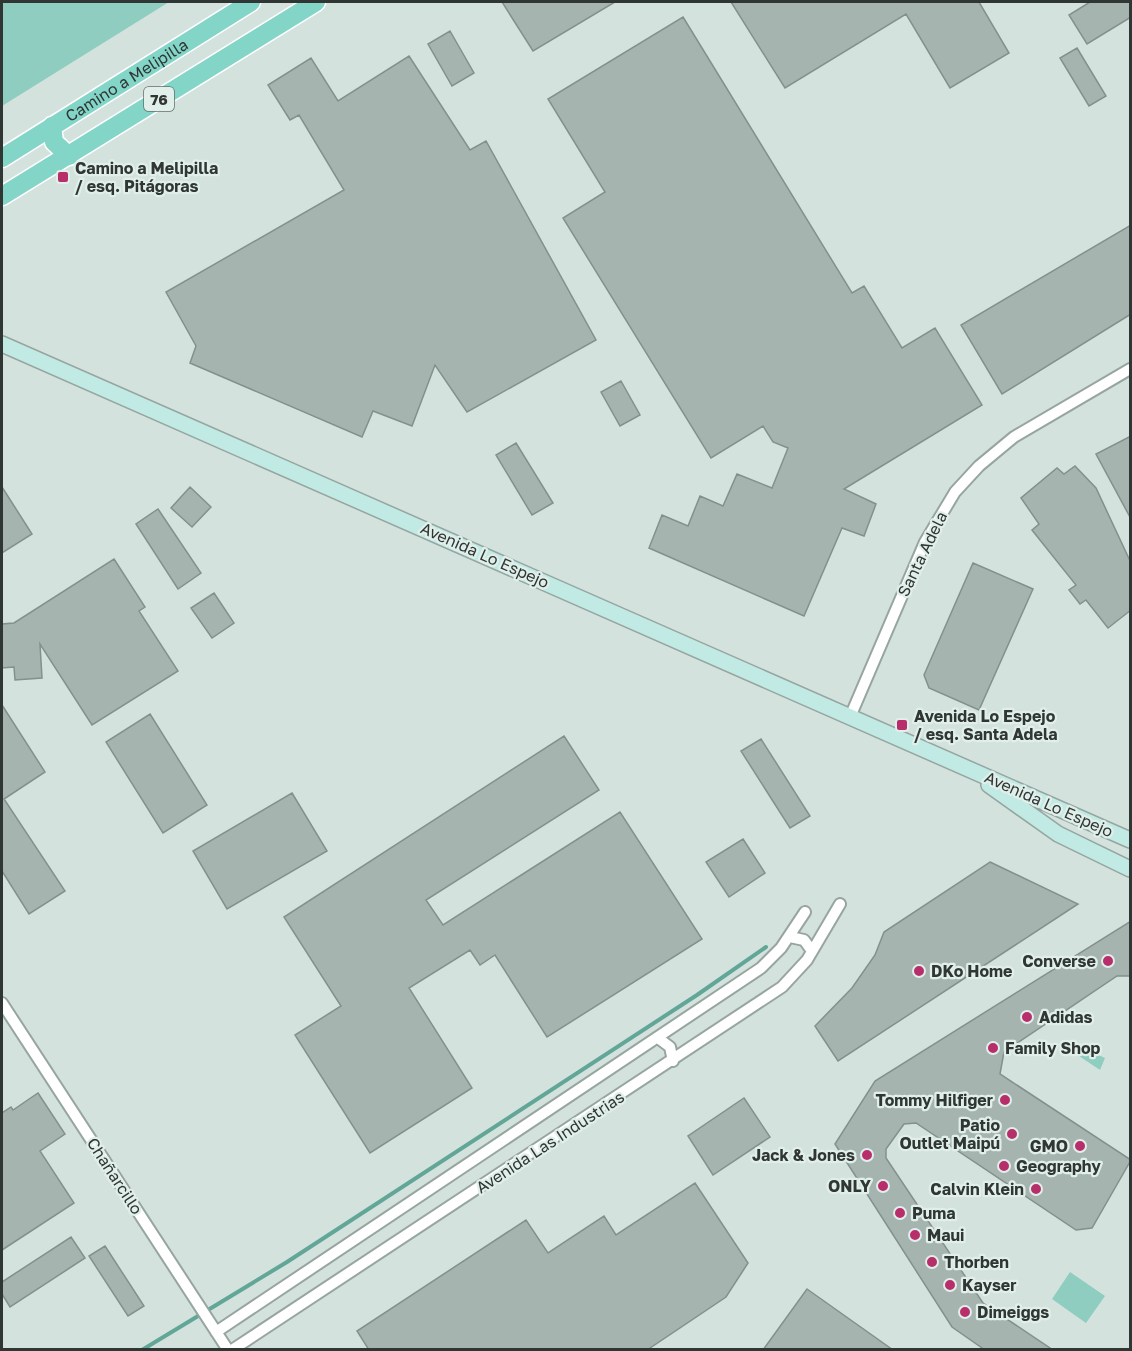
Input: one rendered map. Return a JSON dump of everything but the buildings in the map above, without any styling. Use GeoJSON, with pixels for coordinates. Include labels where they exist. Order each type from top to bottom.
{"type":"FeatureCollection","features":[{"type":"Feature","properties":{"kind":"main road","name":"Camino a Melipilla"},"geometry":{"type":"LineString","coordinates":[[2,158],[251,2]]}},
{"type":"Feature","properties":{"kind":"main road","name":"Camino a Melipilla"},"geometry":{"type":"LineString","coordinates":[[2,196],[316,2]]}},
{"type":"Feature","properties":{"kind":"main road"},"geometry":{"type":"LineString","coordinates":[[52,126],[56,146],[69,156]]}},
{"type":"Feature","properties":{"kind":"main road","name":"Avenida Lo Espejo"},"geometry":{"type":"LineString","coordinates":[[2,344],[1126,838]]}},
{"type":"Feature","properties":{"kind":"main road","name":"Avenida Lo Espejo"},"geometry":{"type":"LineString","coordinates":[[968,769],[1058,834],[1131,869]]}},
{"type":"Feature","properties":{"kind":"main road"},"geometry":{"type":"LineString","coordinates":[[1109,860],[1109,844],[1126,838]]}},
{"type":"Feature","properties":{"kind":"street","name":"Santa Adela"},"geometry":{"type":"LineString","coordinates":[[850,717],[925,542],[955,492],[979,466],[1014,437],[1131,369]]}},
{"type":"Feature","properties":{"kind":"street","name":"Avenida Las Industrias"},"geometry":{"type":"LineString","coordinates":[[230,1350],[673,1061],[782,987],[800,969],[840,904]]}},
{"type":"Feature","properties":{"kind":"street","name":"Avenida Las Industrias"},"geometry":{"type":"LineString","coordinates":[[216,1332],[761,968],[790,937],[805,912]]}},
{"type":"Feature","properties":{"kind":"street"},"geometry":{"type":"LineString","coordinates":[[790,937],[804,940],[812,951]]}},
{"type":"Feature","properties":{"kind":"street","name":"Chañarcillo"},"geometry":{"type":"LineString","coordinates":[[2,1003],[216,1332],[230,1350]]}},
{"type":"Feature","properties":{"kind":"street"},"geometry":{"type":"LineString","coordinates":[[658,1038],[670,1047],[673,1061]]}},
{"type":"Feature","properties":{"kind":"green space"},"geometry":{"type":"Polygon","coordinates":[[[2,2],[169,2],[2,106],[2,2]]]}},
{"type":"Feature","properties":{"kind":"green space"},"geometry":{"type":"Polygon","coordinates":[[[1067,1041],[1105,1058],[1100,1070],[1064,1046],[1067,1041]]]}},
{"type":"Feature","properties":{"kind":"green space"},"geometry":{"type":"Polygon","coordinates":[[[1070,1272],[1105,1296],[1086,1323],[1052,1299],[1070,1272]]]}},
{"type":"Feature","properties":{"kind":"waterway"},"geometry":{"type":"LineString","coordinates":[[142,1350],[287,1262],[697,995],[766,947]]}},
{"type":"Feature","properties":{"kind":"place","name":"Camino a Melipilla / esq. Pitágoras"},"geometry":{"type":"Point","coordinates":[63,177]}},
{"type":"Feature","properties":{"kind":"place","name":"Avenida Lo Espejo / esq. Santa Adela"},"geometry":{"type":"Point","coordinates":[902,725]}},
{"type":"Feature","properties":{"kind":"place","name":"Converse"},"geometry":{"type":"Point","coordinates":[1108,961]}},
{"type":"Feature","properties":{"kind":"place","name":"DKo Home"},"geometry":{"type":"Point","coordinates":[919,971]}},
{"type":"Feature","properties":{"kind":"place","name":"Adidas"},"geometry":{"type":"Point","coordinates":[1027,1017]}},
{"type":"Feature","properties":{"kind":"place","name":"Family Shop"},"geometry":{"type":"Point","coordinates":[993,1048]}},
{"type":"Feature","properties":{"kind":"place","name":"Tommy Hilfiger"},"geometry":{"type":"Point","coordinates":[1005,1100]}},
{"type":"Feature","properties":{"kind":"place","name":"Patio Outlet Maipú"},"geometry":{"type":"Point","coordinates":[1012,1134]}},
{"type":"Feature","properties":{"kind":"place","name":"GMO"},"geometry":{"type":"Point","coordinates":[1080,1146]}},
{"type":"Feature","properties":{"kind":"place","name":"Jack & Jones"},"geometry":{"type":"Point","coordinates":[867,1155]}},
{"type":"Feature","properties":{"kind":"place","name":"Geography"},"geometry":{"type":"Point","coordinates":[1004,1166]}},
{"type":"Feature","properties":{"kind":"place","name":"ONLY"},"geometry":{"type":"Point","coordinates":[883,1186]}},
{"type":"Feature","properties":{"kind":"place","name":"Calvin Klein"},"geometry":{"type":"Point","coordinates":[1036,1189]}},
{"type":"Feature","properties":{"kind":"place","name":"Puma"},"geometry":{"type":"Point","coordinates":[900,1213]}},
{"type":"Feature","properties":{"kind":"place","name":"Maui"},"geometry":{"type":"Point","coordinates":[915,1235]}},
{"type":"Feature","properties":{"kind":"place","name":"Thorben"},"geometry":{"type":"Point","coordinates":[932,1262]}},
{"type":"Feature","properties":{"kind":"place","name":"Kayser"},"geometry":{"type":"Point","coordinates":[950,1285]}},
{"type":"Feature","properties":{"kind":"place","name":"Dimeiggs"},"geometry":{"type":"Point","coordinates":[965,1312]}}]}
